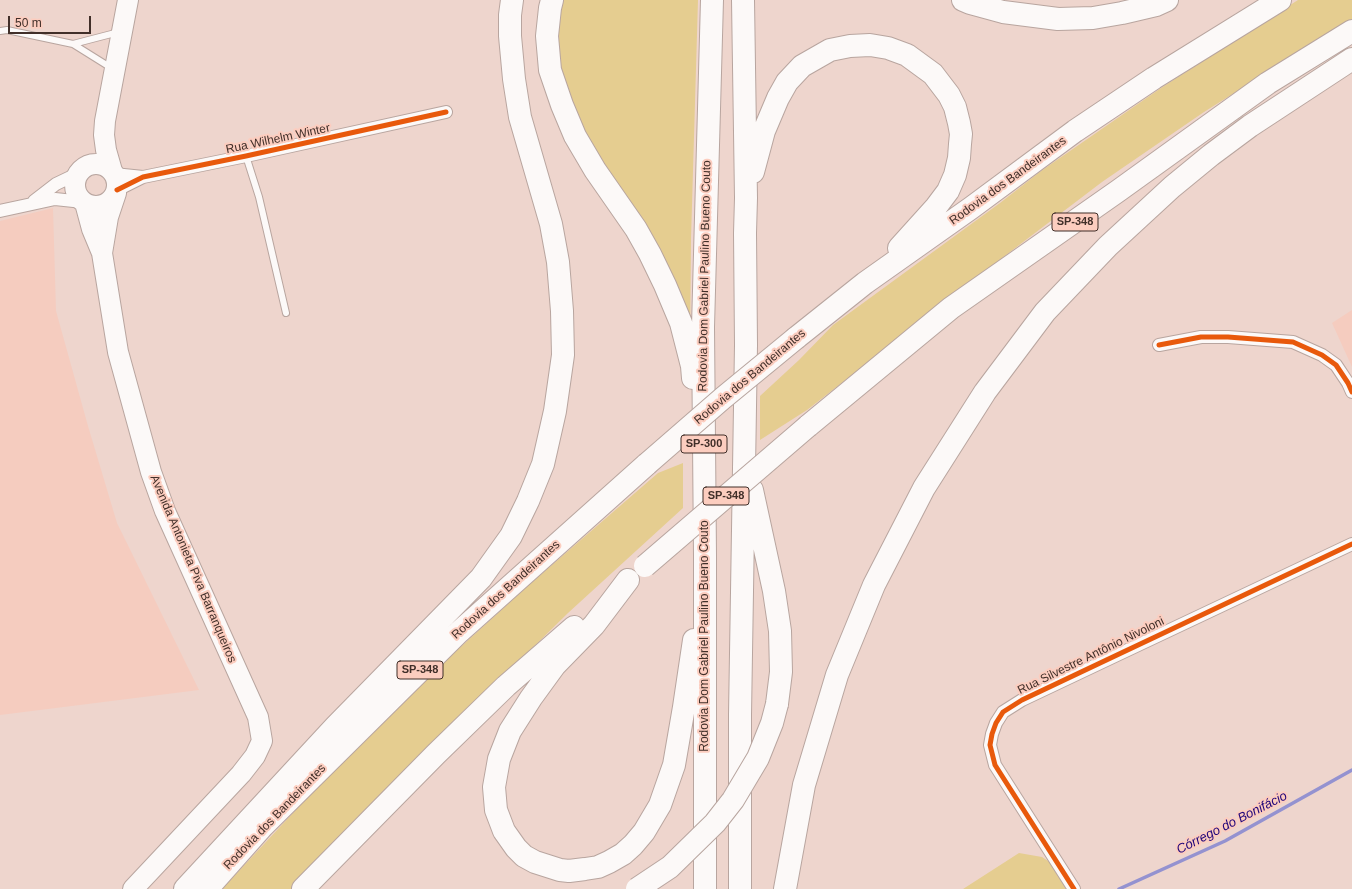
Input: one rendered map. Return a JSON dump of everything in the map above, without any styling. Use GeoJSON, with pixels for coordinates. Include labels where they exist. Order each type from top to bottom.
{"type":"FeatureCollection","features":[{"type":"Feature","properties":{"kind":"highway"},"geometry":{"type":"LineString","coordinates":[[185,889],[335,727],[481,578],[512,536],[528,501],[542,464],[555,411],[562,362],[562,311],[558,262],[551,224],[520,117],[514,79],[510,36],[512,0]]}},
{"type":"Feature","properties":{"kind":"highway"},"geometry":{"type":"LineString","coordinates":[[552,0],[547,36],[550,70],[575,136],[636,229],[665,285],[681,323],[692,366],[704,461]]}},
{"type":"Feature","properties":{"kind":"highway","name":"Rodovia Dom Gabriel Paulino Bueno Couto"},"geometry":{"type":"LineString","coordinates":[[706,889],[703,319],[712,0]]}},
{"type":"Feature","properties":{"kind":"highway","name":"SP-300"},"geometry":{"type":"LineString","coordinates":[[740,889],[740,715],[746,344],[746,198],[743,0]]}},
{"type":"Feature","properties":{"kind":"highway"},"geometry":{"type":"LineString","coordinates":[[962,0],[1003,12],[1058,20],[1093,18],[1122,13],[1156,5],[1168,0]]}},
{"type":"Feature","properties":{"kind":"highway"},"geometry":{"type":"LineString","coordinates":[[979,0],[1003,12]]}},
{"type":"Feature","properties":{"kind":"highway","name":"Rodovia dos Bandeirantes"},"geometry":{"type":"LineString","coordinates":[[207,889],[262,827],[459,632],[723,398],[865,283],[971,208],[1075,131],[1154,78],[1280,0]]}},
{"type":"Feature","properties":{"kind":"highway","name":"SP-348"},"geometry":{"type":"LineString","coordinates":[[303,889],[436,754],[506,686],[808,426],[951,308],[1118,191],[1268,83],[1352,31]]}},
{"type":"Feature","properties":{"kind":"highway"},"geometry":{"type":"LineString","coordinates":[[746,198],[764,131],[778,98],[787,82],[802,66],[830,50],[850,46],[870,45],[888,48],[907,55],[922,65],[933,74],[942,85],[955,107],[961,134],[959,158],[955,175],[950,186],[936,207],[865,283]]}},
{"type":"Feature","properties":{"kind":"highway"},"geometry":{"type":"LineString","coordinates":[[785,889],[804,786],[837,675],[874,585],[924,488],[985,392],[1045,312],[1108,246],[1172,187],[1250,126],[1352,59]]}},
{"type":"Feature","properties":{"kind":"highway"},"geometry":{"type":"LineString","coordinates":[[637,889],[670,868],[716,823],[737,794],[758,758],[770,729],[777,704],[782,672],[780,631],[774,591],[744,448]]}},
{"type":"Feature","properties":{"kind":"highway"},"geometry":{"type":"LineString","coordinates":[[628,580],[594,625],[555,665],[530,698],[510,731],[499,759],[494,787],[496,810],[504,831],[516,848],[524,856],[535,862],[560,870],[585,870],[598,867],[623,854],[644,832],[660,805],[674,765],[684,707],[705,556]]}},
{"type":"Feature","properties":{"kind":"main road"},"geometry":{"type":"LineString","coordinates":[[105,121],[76,180],[78,196],[84,202],[92,206],[106,204],[112,200],[115,182],[106,150],[104,136],[105,121],[128,0]]}},
{"type":"Feature","properties":{"kind":"main road"},"geometry":{"type":"LineString","coordinates":[[82,170],[91,165],[99,164],[106,166],[115,182],[102,253]]}},
{"type":"Feature","properties":{"kind":"main road"},"geometry":{"type":"LineString","coordinates":[[84,202],[92,229],[102,253]]}},
{"type":"Feature","properties":{"kind":"main road","name":"Avenida Antonieta Piva Barranqueiros"},"geometry":{"type":"LineString","coordinates":[[102,253],[118,352],[151,472],[168,518],[258,717],[262,741],[255,756],[241,774],[133,889]]}},
{"type":"Feature","properties":{"kind":"street","name":"Rua Wilhelm Winter"},"geometry":{"type":"LineString","coordinates":[[115,182],[246,156],[446,112]]}},
{"type":"Feature","properties":{"kind":"street"},"geometry":{"type":"LineString","coordinates":[[30,204],[56,184],[82,170]]}},
{"type":"Feature","properties":{"kind":"street"},"geometry":{"type":"LineString","coordinates":[[0,211],[55,199],[84,202]]}},
{"type":"Feature","properties":{"kind":"street"},"geometry":{"type":"LineString","coordinates":[[1159,344],[1201,337],[1228,337],[1293,342],[1322,355],[1336,366],[1348,383],[1352,392]]}},
{"type":"Feature","properties":{"kind":"street","name":"Rua Silvestre Antônio Nivoloni"},"geometry":{"type":"LineString","coordinates":[[1074,889],[995,765],[990,745],[996,723],[1004,712],[1022,700],[1352,544]]}},
{"type":"Feature","properties":{"kind":"lane"},"geometry":{"type":"LineString","coordinates":[[0,31],[7,30],[72,44],[114,70]]}},
{"type":"Feature","properties":{"kind":"lane"},"geometry":{"type":"LineString","coordinates":[[72,44],[122,31]]}},
{"type":"Feature","properties":{"kind":"lane"},"geometry":{"type":"LineString","coordinates":[[246,156],[259,197],[286,313]]}},
{"type":"Feature","properties":{"kind":"shaded area"},"geometry":{"type":"Polygon","coordinates":[[[555,0],[698,0],[691,239],[690,348],[563,105],[555,0]]]}},
{"type":"Feature","properties":{"kind":"shaded area"},"geometry":{"type":"Polygon","coordinates":[[[1298,0],[1352,0],[1352,19],[1204,112],[1102,182],[807,410],[760,440],[760,396],[799,360],[833,325],[1000,203],[1041,171],[1161,88],[1298,0]]]}},
{"type":"Feature","properties":{"kind":"shaded area"},"geometry":{"type":"Polygon","coordinates":[[[53,208],[56,311],[117,523],[199,690],[0,715],[0,221],[53,208]]]}},
{"type":"Feature","properties":{"kind":"shaded area"},"geometry":{"type":"Polygon","coordinates":[[[1352,310],[1352,367],[1332,323],[1352,310]]]}},
{"type":"Feature","properties":{"kind":"shaded area"},"geometry":{"type":"Polygon","coordinates":[[[683,463],[683,508],[568,613],[441,738],[293,889],[222,889],[348,754],[455,652],[530,584],[658,473],[683,463]]]}},
{"type":"Feature","properties":{"kind":"shaded area"},"geometry":{"type":"Polygon","coordinates":[[[1019,853],[1042,857],[1059,868],[1070,889],[963,889],[1019,853]]]}},
{"type":"Feature","properties":{"kind":"waterway","name":"Córrego do Bonifácio"},"geometry":{"type":"LineString","coordinates":[[1119,889],[1225,841],[1352,770]]}},
{"type":"Feature","properties":{"kind":"cycle path"},"geometry":{"type":"LineString","coordinates":[[117,190],[143,177],[446,112]]}},
{"type":"Feature","properties":{"kind":"cycle path"},"geometry":{"type":"LineString","coordinates":[[1159,345],[1201,337],[1228,337],[1293,342],[1322,355],[1336,365],[1352,392]]}},
{"type":"Feature","properties":{"kind":"cycle path"},"geometry":{"type":"LineString","coordinates":[[1074,889],[995,765],[990,745],[996,723],[1003,712],[1022,700],[1352,544]]}}]}
